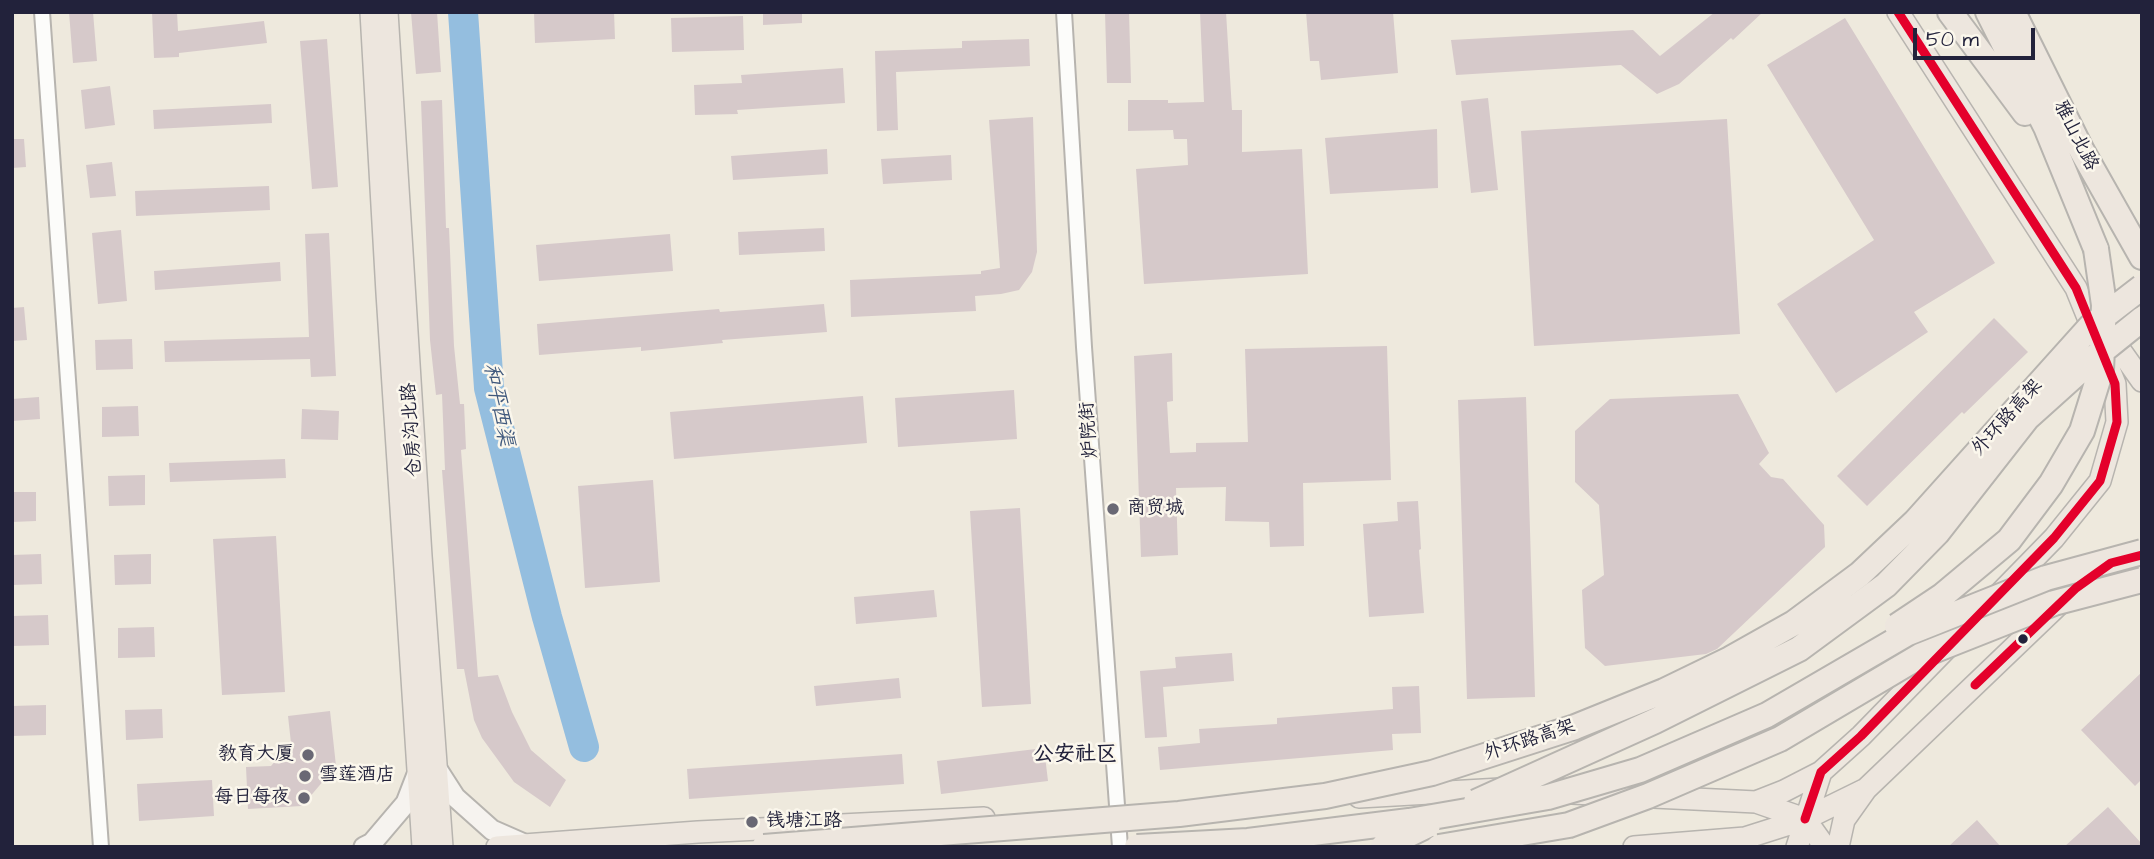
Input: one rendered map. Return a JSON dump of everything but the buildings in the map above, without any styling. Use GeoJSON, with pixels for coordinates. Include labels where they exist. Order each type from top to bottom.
{"type":"FeatureCollection","features":[{"type":"Feature","properties":{"kind":"highway"},"geometry":{"type":"LineString","coordinates":[[1950,12],[2061,165]]}},
{"type":"Feature","properties":{"kind":"highway"},"geometry":{"type":"LineString","coordinates":[[1767,715],[1941,596],[2009,540],[2051,484],[2082,431],[2101,370],[2104,305],[2096,249],[2046,127],[1988,12]]}},
{"type":"Feature","properties":{"kind":"highway","name":"雅山北路"},"geometry":{"type":"LineString","coordinates":[[2013,12],[2082,151],[2142,257]]}},
{"type":"Feature","properties":{"kind":"highway","name":"外环路高架"},"geometry":{"type":"LineString","coordinates":[[764,847],[1179,814],[1325,796],[1432,773],[1588,722],[1664,691],[1730,659],[1794,623],[1860,574],[1915,523],[2090,327],[2142,287]]}},
{"type":"Feature","properties":{"kind":"highway","name":"外环路高架"},"geometry":{"type":"LineString","coordinates":[[1383,847],[1513,784],[1654,721],[1799,649],[1886,584],[1937,533],[2027,418],[2142,319]]}},
{"type":"Feature","properties":{"kind":"highway"},"geometry":{"type":"LineString","coordinates":[[1138,847],[1275,838],[1409,821],[1548,797],[1640,771],[1767,715],[1908,633],[2046,579],[2142,554]]}},
{"type":"Feature","properties":{"kind":"highway"},"geometry":{"type":"LineString","coordinates":[[1439,847],[1569,825],[1648,796],[1780,739],[1920,656],[2054,603],[2142,580]]}},
{"type":"Feature","properties":{"kind":"main road","name":"仓房沟北路"},"geometry":{"type":"LineString","coordinates":[[371,12],[387,293],[428,770],[442,847]]}},
{"type":"Feature","properties":{"kind":"main road","name":"仓房沟北路"},"geometry":{"type":"LineString","coordinates":[[387,12],[421,556],[428,770],[423,847]]}},
{"type":"Feature","properties":{"kind":"main road"},"geometry":{"type":"LineString","coordinates":[[1898,12],[2076,288],[2142,381]]}},
{"type":"Feature","properties":{"kind":"main road"},"geometry":{"type":"LineString","coordinates":[[1756,802],[1821,772],[1861,736],[2054,538],[2100,481],[2116,422],[2115,384],[2076,288]]}},
{"type":"Feature","properties":{"kind":"main road"},"geometry":{"type":"LineString","coordinates":[[497,847],[698,832],[1118,812],[1491,789],[1756,802],[1805,819],[1834,846],[1844,820],[1866,789],[2076,588],[2111,564],[2142,554]]}},
{"type":"Feature","properties":{"kind":"main road"},"geometry":{"type":"LineString","coordinates":[[363,847],[372,843],[406,803],[428,770],[492,830],[524,844]]}},
{"type":"Feature","properties":{"kind":"main road"},"geometry":{"type":"LineString","coordinates":[[1797,847],[1821,772]]}},
{"type":"Feature","properties":{"kind":"main road"},"geometry":{"type":"LineString","coordinates":[[1634,847],[1745,838],[1805,819],[1866,789]]}},
{"type":"Feature","properties":{"kind":"street"},"geometry":{"type":"LineString","coordinates":[[42,12],[101,847]]}},
{"type":"Feature","properties":{"kind":"street","name":"炉院街"},"geometry":{"type":"LineString","coordinates":[[1064,12],[1084,347],[1120,847]]}},
{"type":"Feature","properties":{"kind":"waterway","name":"和平西渠"},"geometry":{"type":"LineString","coordinates":[[463,12],[489,388],[547,617],[584,747]]}},
{"type":"Feature","properties":{"kind":"transit line"},"geometry":{"type":"LineString","coordinates":[[1805,819],[1821,772],[1861,736],[2054,538],[2100,481],[2117,422],[2115,384],[2076,288],[1898,12]]}},
{"type":"Feature","properties":{"kind":"transit line"},"geometry":{"type":"LineString","coordinates":[[1975,685],[2076,588],[2111,563],[2142,555]]}},
{"type":"Feature","properties":{"kind":"place","name":"商贸城"},"geometry":{"type":"Point","coordinates":[1113,509]}},
{"type":"Feature","properties":{"kind":"place","name":"教育大厦"},"geometry":{"type":"Point","coordinates":[308,755]}},
{"type":"Feature","properties":{"kind":"place","name":"雪莲酒店"},"geometry":{"type":"Point","coordinates":[305,776]}},
{"type":"Feature","properties":{"kind":"place","name":"每日每夜"},"geometry":{"type":"Point","coordinates":[304,798]}},
{"type":"Feature","properties":{"kind":"place","name":"钱塘江路"},"geometry":{"type":"Point","coordinates":[752,822]}},
{"type":"Feature","properties":{"kind":"district","name":"公安社区"},"geometry":{"type":"Point","coordinates":[1075,756]}}]}
